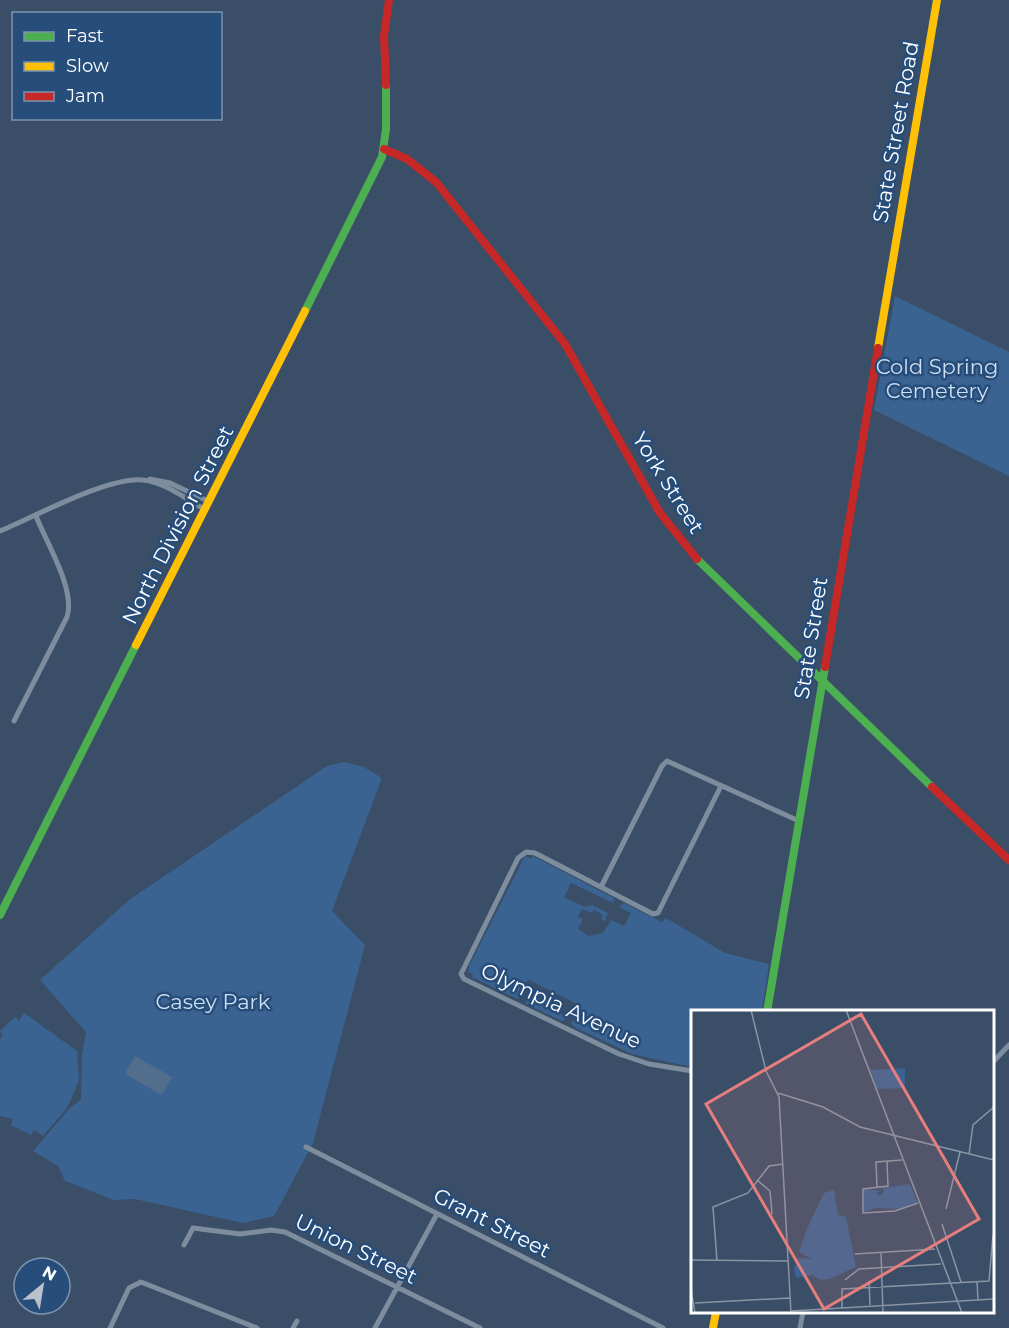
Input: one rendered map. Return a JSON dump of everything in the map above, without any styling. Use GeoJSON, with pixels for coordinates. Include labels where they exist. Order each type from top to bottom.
{"type":"FeatureCollection","features":[{"type":"Feature","properties":{"kind":"street","name":"North Division Street"},"geometry":{"type":"LineString","coordinates":[[0,915],[371,183],[384,149],[386,117],[384,39],[389,0]]}},
{"type":"Feature","properties":{"kind":"street","name":"State Street Road"},"geometry":{"type":"LineString","coordinates":[[891,271],[937,0]]}},
{"type":"Feature","properties":{"kind":"street","name":"York Street"},"geometry":{"type":"LineString","coordinates":[[384,149],[407,159],[436,182],[565,345],[674,534],[823,684],[1009,860]]}},
{"type":"Feature","properties":{"kind":"street","name":"State Street"},"geometry":{"type":"LineString","coordinates":[[766,1010],[891,271]]}},
{"type":"Feature","properties":{"kind":"street"},"geometry":{"type":"LineString","coordinates":[[0,531],[108,485],[144,480],[171,483],[208,506]]}},
{"type":"Feature","properties":{"kind":"street"},"geometry":{"type":"LineString","coordinates":[[14,721],[67,617],[70,604],[67,588],[36,516]]}},
{"type":"Feature","properties":{"kind":"street"},"geometry":{"type":"LineString","coordinates":[[601,887],[662,766],[667,761],[672,761],[799,821]]}},
{"type":"Feature","properties":{"kind":"street","name":"Olympia Avenue"},"geometry":{"type":"LineString","coordinates":[[691,1071],[649,1064],[620,1054],[462,977],[521,854],[535,853],[653,914],[658,913],[721,786]]}},
{"type":"Feature","properties":{"kind":"street"},"geometry":{"type":"LineString","coordinates":[[994,1062],[1009,1045]]}},
{"type":"Feature","properties":{"kind":"street","name":"Grant Street"},"geometry":{"type":"LineString","coordinates":[[306,1147],[663,1328]]}},
{"type":"Feature","properties":{"kind":"street"},"geometry":{"type":"LineString","coordinates":[[375,1328],[437,1214]]}},
{"type":"Feature","properties":{"kind":"street","name":"Union Street"},"geometry":{"type":"LineString","coordinates":[[184,1245],[193,1228],[240,1234],[279,1230],[480,1328]]}},
{"type":"Feature","properties":{"kind":"street"},"geometry":{"type":"LineString","coordinates":[[110,1328],[129,1288],[141,1282],[256,1328]]}},
{"type":"Feature","properties":{"kind":"street"},"geometry":{"type":"LineString","coordinates":[[713,1328],[716,1313]]}},
{"type":"Feature","properties":{"kind":"street"},"geometry":{"type":"LineString","coordinates":[[800,1328],[803,1313]]}},
{"type":"Feature","properties":{"kind":"street"},"geometry":{"type":"LineString","coordinates":[[293,1328],[297,1320]]}},
{"type":"Feature","properties":{"kind":"green space","name":"Cold Spring Cemetery"},"geometry":{"type":"Polygon","coordinates":[[[895,296],[1009,352],[1009,476],[874,410],[895,296]]]}},
{"type":"Feature","properties":{"kind":"green space","name":"Casey Park"},"geometry":{"type":"Polygon","coordinates":[[[344,762],[364,767],[382,778],[332,911],[365,945],[313,1143],[274,1216],[243,1223],[135,1199],[114,1200],[65,1181],[58,1166],[33,1151],[70,1108],[81,1100],[82,1055],[86,1032],[40,980],[129,900],[327,766],[344,762]]]}},
{"type":"Feature","properties":{"kind":"green space"},"geometry":{"type":"Polygon","coordinates":[[[525,856],[531,859],[533,856],[614,898],[613,903],[571,883],[564,897],[585,907],[592,905],[608,913],[605,921],[601,919],[603,915],[594,910],[592,913],[582,909],[578,917],[583,919],[578,929],[589,936],[603,933],[611,920],[624,926],[631,913],[619,907],[624,903],[662,922],[666,918],[725,953],[769,964],[762,1010],[691,1010],[691,1067],[632,1054],[571,1024],[581,1012],[579,1005],[529,980],[523,983],[518,999],[472,977],[473,974],[468,972],[525,856]]]}},
{"type":"Feature","properties":{"kind":"green space"},"geometry":{"type":"Polygon","coordinates":[[[527,997],[567,1019],[562,1021],[526,1004],[527,997]]]}},
{"type":"Feature","properties":{"kind":"green space"},"geometry":{"type":"Polygon","coordinates":[[[24,1013],[77,1051],[79,1081],[67,1108],[43,1136],[34,1130],[31,1135],[11,1125],[13,1119],[0,1116],[0,1039],[3,1036],[0,1031],[15,1017],[19,1021],[24,1013]]]}},
{"type":"Feature","properties":{"kind":"shaded area"},"geometry":{"type":"Polygon","coordinates":[[[135,1056],[172,1077],[162,1095],[125,1074],[135,1056]]]}},
{"type":"Feature","properties":{"kind":"traffic: fast"},"geometry":{"type":"LineString","coordinates":[[305,311],[382,157],[386,129],[386,85]]}},
{"type":"Feature","properties":{"kind":"traffic: fast"},"geometry":{"type":"LineString","coordinates":[[697,559],[932,787]]}},
{"type":"Feature","properties":{"kind":"traffic: fast"},"geometry":{"type":"LineString","coordinates":[[0,915],[136,645]]}},
{"type":"Feature","properties":{"kind":"traffic: fast"},"geometry":{"type":"LineString","coordinates":[[767,1010],[825,667]]}},
{"type":"Feature","properties":{"kind":"traffic: slow"},"geometry":{"type":"LineString","coordinates":[[878,348],[937,0]]}},
{"type":"Feature","properties":{"kind":"traffic: slow"},"geometry":{"type":"LineString","coordinates":[[136,645],[305,311]]}},
{"type":"Feature","properties":{"kind":"traffic: slow"},"geometry":{"type":"LineString","coordinates":[[713,1328],[716,1313]]}},
{"type":"Feature","properties":{"kind":"traffic: jam"},"geometry":{"type":"LineString","coordinates":[[386,85],[384,36],[389,0]]}},
{"type":"Feature","properties":{"kind":"traffic: jam"},"geometry":{"type":"LineString","coordinates":[[384,149],[407,159],[436,182],[565,344],[660,513],[697,559]]}},
{"type":"Feature","properties":{"kind":"traffic: jam"},"geometry":{"type":"LineString","coordinates":[[825,667],[878,348]]}},
{"type":"Feature","properties":{"kind":"traffic: jam"},"geometry":{"type":"LineString","coordinates":[[932,787],[1009,860]]}}]}
